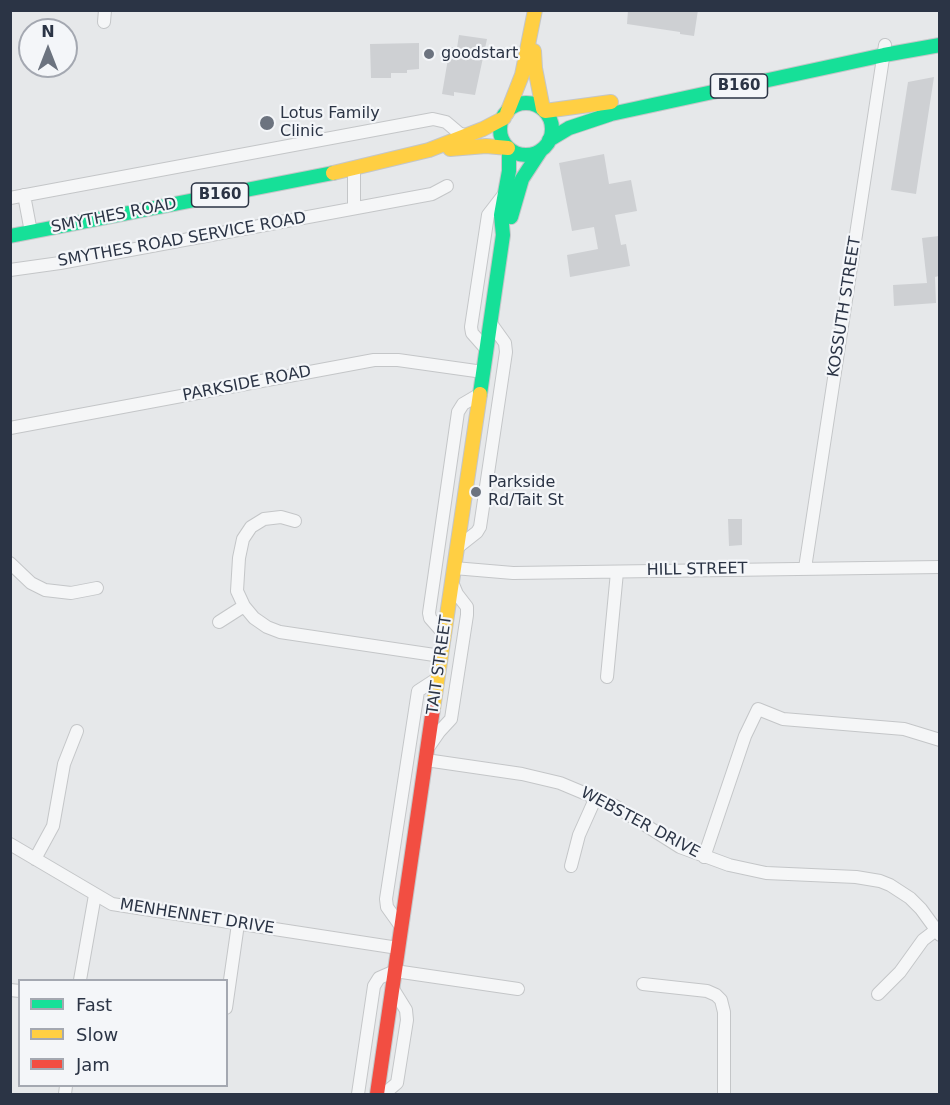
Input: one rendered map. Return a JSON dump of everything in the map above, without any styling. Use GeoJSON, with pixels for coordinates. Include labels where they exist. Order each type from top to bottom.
{"type":"FeatureCollection","features":[{"type":"Feature","properties":{"kind":"main road"},"geometry":{"type":"LineString","coordinates":[[534,17],[535,68],[544,110],[551,128],[545,145]]}},
{"type":"Feature","properties":{"kind":"main road"},"geometry":{"type":"LineString","coordinates":[[508,149],[501,134],[505,116],[522,75],[534,17]]}},
{"type":"Feature","properties":{"kind":"main road","name":"B160"},"geometry":{"type":"LineString","coordinates":[[508,149],[524,154],[535,153],[572,127],[611,114],[884,50],[939,34]]}},
{"type":"Feature","properties":{"kind":"main road","name":"B160"},"geometry":{"type":"LineString","coordinates":[[505,116],[514,107],[526,104],[544,110],[602,104],[884,50],[939,45]]}},
{"type":"Feature","properties":{"kind":"main road","name":"SMYTHES ROAD"},"geometry":{"type":"LineString","coordinates":[[10,236],[354,169],[429,150],[467,136],[505,116]]}},
{"type":"Feature","properties":{"kind":"main road","name":"TAIT STREET"},"geometry":{"type":"LineString","coordinates":[[503,236],[509,226],[522,178],[545,145]]}},
{"type":"Feature","properties":{"kind":"main road","name":"SMYTHES ROAD"},"geometry":{"type":"LineString","coordinates":[[429,150],[486,146],[508,149]]}},
{"type":"Feature","properties":{"kind":"main road","name":"TAIT STREET"},"geometry":{"type":"LineString","coordinates":[[377,1095],[503,236],[501,220],[509,171],[508,149]]}},
{"type":"Feature","properties":{"kind":"street","name":"KOSSUTH STREET"},"geometry":{"type":"LineString","coordinates":[[805,568],[884,50]]}},
{"type":"Feature","properties":{"kind":"street"},"geometry":{"type":"LineString","coordinates":[[10,198],[433,118],[446,122],[459,133],[467,136]]}},
{"type":"Feature","properties":{"kind":"street"},"geometry":{"type":"LineString","coordinates":[[354,169],[354,208]]}},
{"type":"Feature","properties":{"kind":"street","name":"SMYTHES ROAD SERVICE ROAD"},"geometry":{"type":"LineString","coordinates":[[10,270],[60,263],[432,194],[447,186]]}},
{"type":"Feature","properties":{"kind":"street"},"geometry":{"type":"LineString","coordinates":[[487,350],[472,333],[471,327],[488,213],[505,192]]}},
{"type":"Feature","properties":{"kind":"street"},"geometry":{"type":"LineString","coordinates":[[24,195],[31,232]]}},
{"type":"Feature","properties":{"kind":"street"},"geometry":{"type":"LineString","coordinates":[[458,547],[477,532],[480,526],[504,364],[506,347],[490,322]]}},
{"type":"Feature","properties":{"kind":"street","name":"PARKSIDE ROAD"},"geometry":{"type":"LineString","coordinates":[[10,428],[374,360],[398,360],[483,372]]}},
{"type":"Feature","properties":{"kind":"street"},"geometry":{"type":"LineString","coordinates":[[445,635],[430,618],[429,613],[453,447],[460,406],[480,394]]}},
{"type":"Feature","properties":{"kind":"street"},"geometry":{"type":"LineString","coordinates":[[295,521],[281,517],[267,518],[253,525],[245,535],[240,548],[238,594],[244,606],[261,624],[280,632],[441,656]]}},
{"type":"Feature","properties":{"kind":"street"},"geometry":{"type":"LineString","coordinates":[[10,563],[25,578],[45,590],[71,593],[97,588]]}},
{"type":"Feature","properties":{"kind":"street","name":"HILL STREET"},"geometry":{"type":"LineString","coordinates":[[453,575],[939,567]]}},
{"type":"Feature","properties":{"kind":"street"},"geometry":{"type":"LineString","coordinates":[[607,677],[617,572]]}},
{"type":"Feature","properties":{"kind":"street"},"geometry":{"type":"LineString","coordinates":[[427,754],[439,732],[451,720],[462,649],[467,610],[453,575]]}},
{"type":"Feature","properties":{"kind":"street"},"geometry":{"type":"LineString","coordinates":[[219,622],[244,606]]}},
{"type":"Feature","properties":{"kind":"street"},"geometry":{"type":"LineString","coordinates":[[402,928],[387,907],[388,889],[417,692],[438,678]]}},
{"type":"Feature","properties":{"kind":"street"},"geometry":{"type":"LineString","coordinates":[[704,857],[746,736],[758,709],[783,719],[904,729],[939,740]]}},
{"type":"Feature","properties":{"kind":"street"},"geometry":{"type":"LineString","coordinates":[[35,859],[53,826],[64,764],[77,731]]}},
{"type":"Feature","properties":{"kind":"street","name":"WEBSTER DRIVE"},"geometry":{"type":"LineString","coordinates":[[427,754],[560,783],[615,806],[674,844],[704,857],[756,871],[856,877],[880,881],[910,898],[938,932]]}},
{"type":"Feature","properties":{"kind":"street"},"geometry":{"type":"LineString","coordinates":[[572,866],[579,835],[596,797]]}},
{"type":"Feature","properties":{"kind":"street","name":"MENHENNET DRIVE"},"geometry":{"type":"LineString","coordinates":[[10,844],[94,895],[116,905],[398,948]]}},
{"type":"Feature","properties":{"kind":"street"},"geometry":{"type":"LineString","coordinates":[[80,979],[94,895]]}},
{"type":"Feature","properties":{"kind":"street"},"geometry":{"type":"LineString","coordinates":[[228,994],[238,924]]}},
{"type":"Feature","properties":{"kind":"street"},"geometry":{"type":"LineString","coordinates":[[878,994],[903,969],[922,940],[938,932]]}},
{"type":"Feature","properties":{"kind":"street"},"geometry":{"type":"LineString","coordinates":[[358,1095],[375,982],[379,978],[395,971],[518,989]]}},
{"type":"Feature","properties":{"kind":"street"},"geometry":{"type":"LineString","coordinates":[[643,984],[707,991],[719,997],[723,1003],[724,1012],[724,1095]]}},
{"type":"Feature","properties":{"kind":"street"},"geometry":{"type":"LineString","coordinates":[[384,1095],[397,1083],[407,1018],[406,1010],[393,989]]}},
{"type":"Feature","properties":{"kind":"building"},"geometry":{"type":"Polygon","coordinates":[[[628,10],[698,10],[694,36],[627,24],[628,10]]]}},
{"type":"Feature","properties":{"kind":"building"},"geometry":{"type":"Polygon","coordinates":[[[459,35],[487,39],[475,95],[454,92],[454,96],[442,94],[450,47],[457,48],[459,35]]]}},
{"type":"Feature","properties":{"kind":"building"},"geometry":{"type":"Polygon","coordinates":[[[419,43],[419,69],[407,70],[407,73],[391,73],[391,78],[371,78],[370,44],[419,43]]]}},
{"type":"Feature","properties":{"kind":"building"},"geometry":{"type":"Polygon","coordinates":[[[934,77],[916,194],[891,190],[908,82],[934,77]]]}},
{"type":"Feature","properties":{"kind":"building"},"geometry":{"type":"Polygon","coordinates":[[[604,154],[609,184],[631,180],[637,211],[615,215],[621,245],[626,244],[630,266],[570,277],[567,255],[598,249],[594,227],[572,231],[559,163],[604,154]]]}},
{"type":"Feature","properties":{"kind":"building"},"geometry":{"type":"Polygon","coordinates":[[[939,236],[939,276],[935,277],[936,303],[894,306],[893,285],[927,283],[922,238],[939,236]]]}},
{"type":"Feature","properties":{"kind":"building"},"geometry":{"type":"Polygon","coordinates":[[[728,519],[742,519],[742,545],[729,546],[728,519]]]}},
{"type":"Feature","properties":{"kind":"traffic: fast"},"geometry":{"type":"LineString","coordinates":[[549,140],[569,128],[611,114],[940,45]]}},
{"type":"Feature","properties":{"kind":"traffic: fast"},"geometry":{"type":"LineString","coordinates":[[526,103],[536,105],[544,111],[550,119],[552,129],[550,139],[544,147],[536,153],[526,155],[516,153],[508,147],[502,139],[500,129],[502,119],[508,111],[516,105],[526,103]]}},
{"type":"Feature","properties":{"kind":"traffic: fast"},"geometry":{"type":"LineString","coordinates":[[480,394],[503,235],[501,215],[509,171],[509,150]]}},
{"type":"Feature","properties":{"kind":"traffic: fast"},"geometry":{"type":"LineString","coordinates":[[511,217],[522,179],[541,150]]}},
{"type":"Feature","properties":{"kind":"traffic: fast"},"geometry":{"type":"LineString","coordinates":[[10,236],[333,173]]}},
{"type":"Feature","properties":{"kind":"traffic: slow"},"geometry":{"type":"LineString","coordinates":[[507,113],[522,75],[535,10]]}},
{"type":"Feature","properties":{"kind":"traffic: slow"},"geometry":{"type":"LineString","coordinates":[[534,51],[543,109]]}},
{"type":"Feature","properties":{"kind":"traffic: slow"},"geometry":{"type":"LineString","coordinates":[[545,111],[611,102]]}},
{"type":"Feature","properties":{"kind":"traffic: slow"},"geometry":{"type":"LineString","coordinates":[[333,173],[429,150],[483,129],[504,118]]}},
{"type":"Feature","properties":{"kind":"traffic: slow"},"geometry":{"type":"LineString","coordinates":[[450,149],[486,146],[508,148]]}},
{"type":"Feature","properties":{"kind":"traffic: slow"},"geometry":{"type":"LineString","coordinates":[[433,709],[480,394]]}},
{"type":"Feature","properties":{"kind":"traffic: jam"},"geometry":{"type":"LineString","coordinates":[[377,1094],[433,709]]}},
{"type":"Feature","properties":{"kind":"place","name":"goodstart"},"geometry":{"type":"Point","coordinates":[429,54]}},
{"type":"Feature","properties":{"kind":"place","name":"Lotus Family Clinic"},"geometry":{"type":"Point","coordinates":[267,123]}},
{"type":"Feature","properties":{"kind":"place","name":"Parkside Rd/Tait St"},"geometry":{"type":"Point","coordinates":[476,492]}}]}
